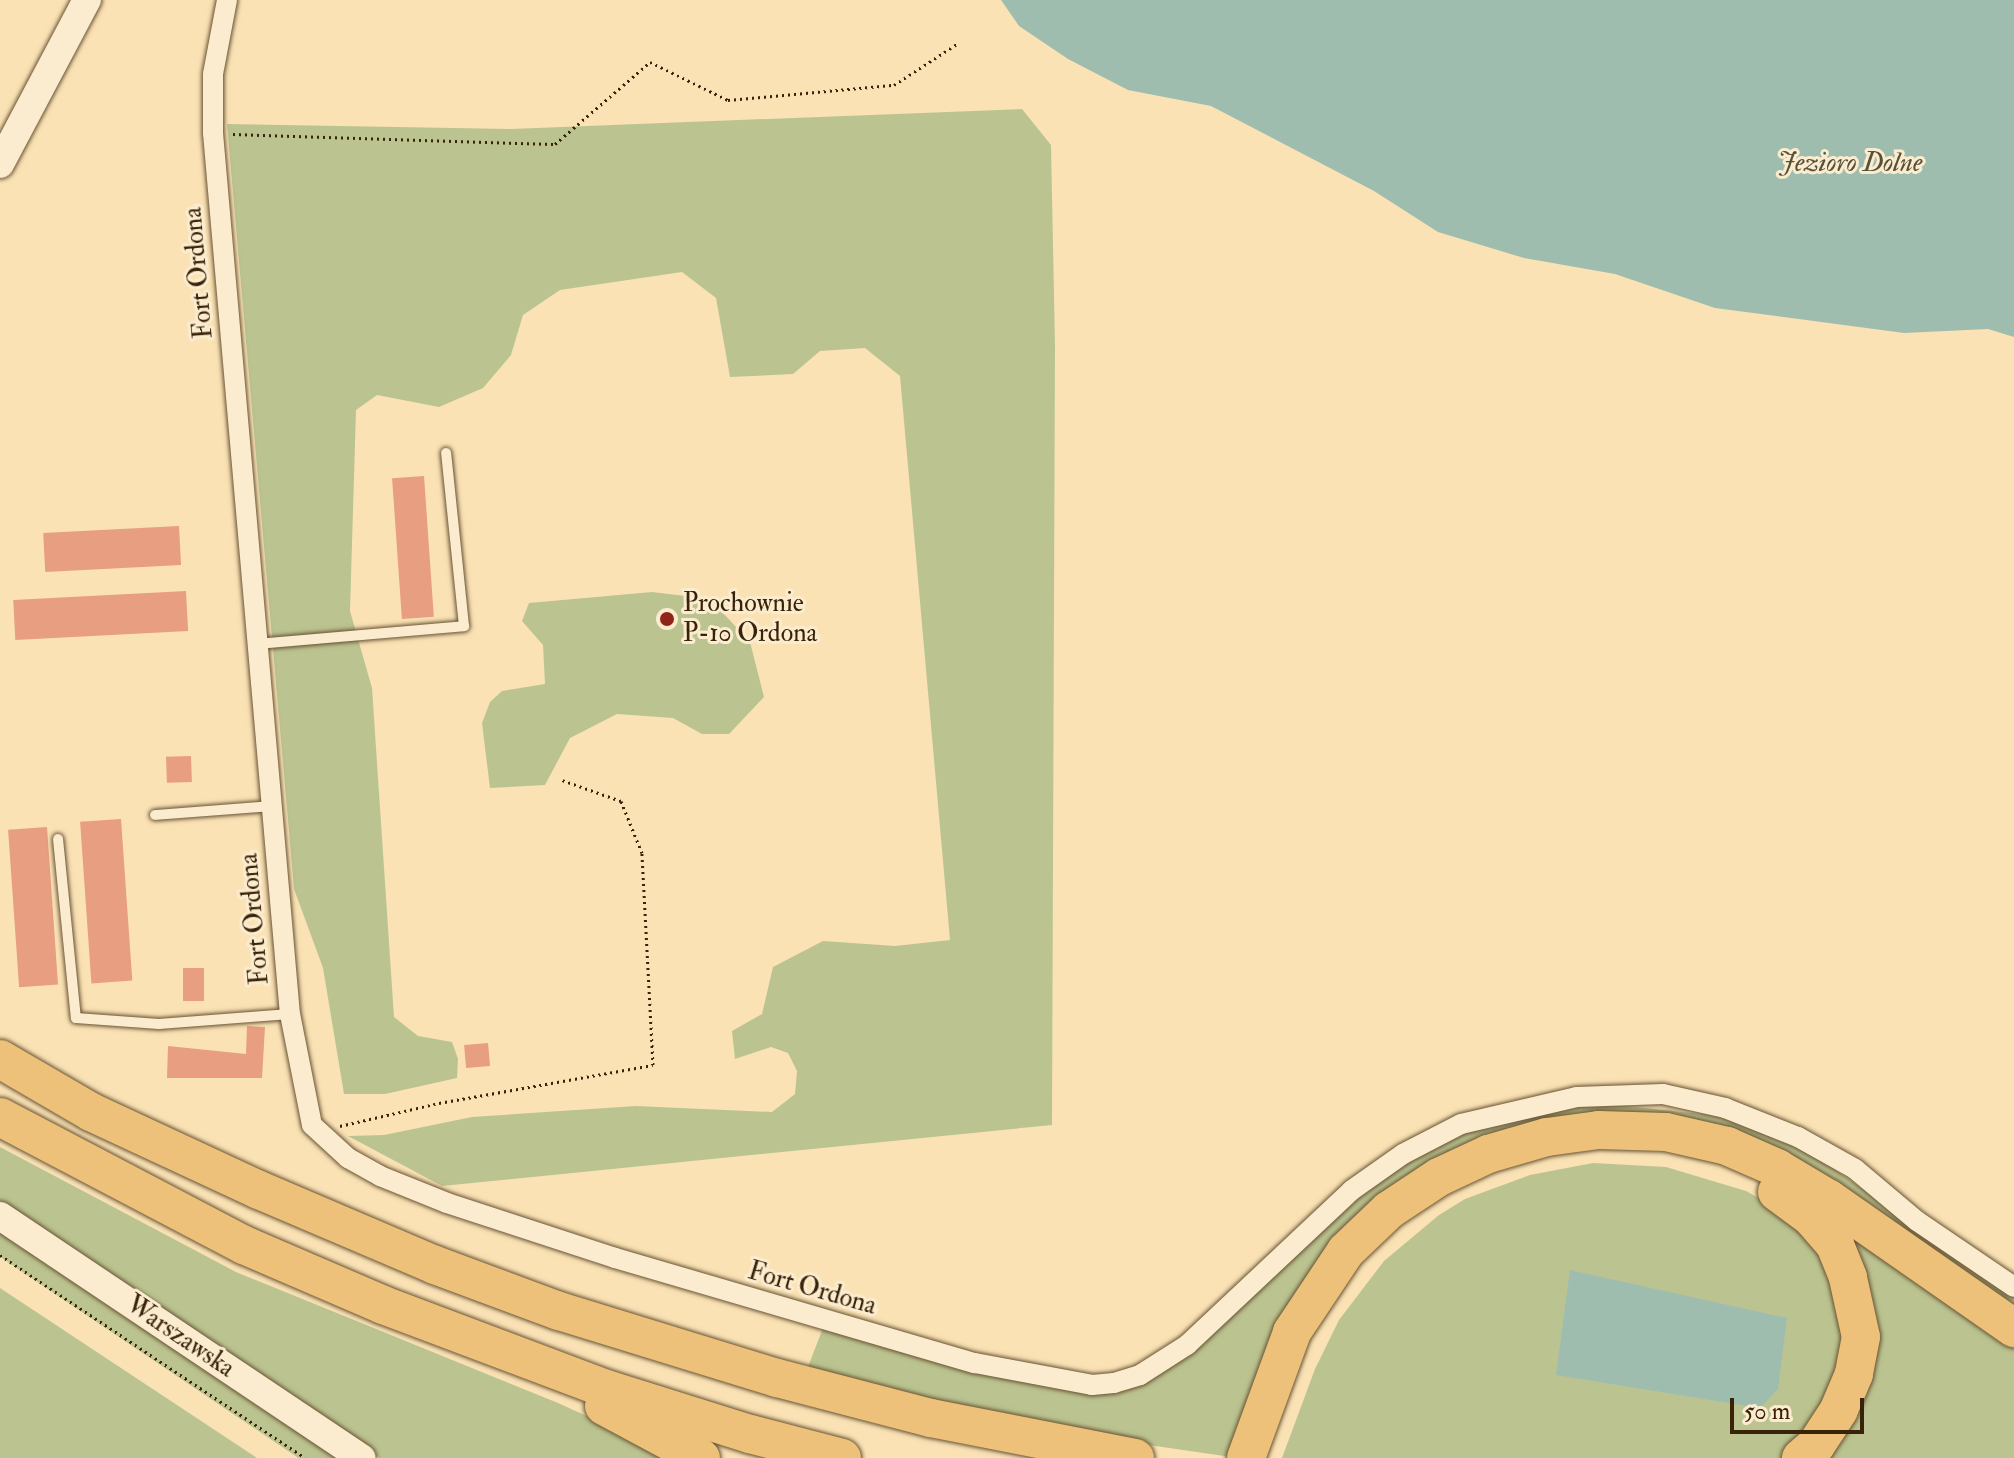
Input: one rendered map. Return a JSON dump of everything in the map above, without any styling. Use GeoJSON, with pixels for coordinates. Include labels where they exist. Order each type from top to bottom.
{"type":"FeatureCollection","features":[{"type":"Feature","properties":{"kind":"highway"},"geometry":{"type":"LineString","coordinates":[[0,1059],[91,1112],[259,1190],[435,1265],[559,1311],[727,1365],[854,1398],[1003,1433],[1135,1458]]}},
{"type":"Feature","properties":{"kind":"highway"},"geometry":{"type":"LineString","coordinates":[[0,1117],[244,1245],[383,1305],[541,1366],[684,1414],[842,1458]]}},
{"type":"Feature","properties":{"kind":"highway"},"geometry":{"type":"LineString","coordinates":[[1261,1450],[1292,1332],[1346,1251],[1389,1210],[1439,1177],[1488,1154],[1547,1137],[1599,1130],[1666,1132],[1727,1146],[1777,1168],[1829,1199],[2014,1328]]}},
{"type":"Feature","properties":{"kind":"highway"},"geometry":{"type":"LineString","coordinates":[[1261,1450],[1331,1314],[1377,1252],[1410,1224],[1442,1199],[1519,1165],[1560,1156],[1626,1150],[1666,1152],[1726,1167],[1783,1195],[1811,1217],[1835,1245],[1848,1278],[1861,1337],[1854,1374],[1839,1410],[1816,1445],[1801,1458]]}},
{"type":"Feature","properties":{"kind":"highway"},"geometry":{"type":"LineString","coordinates":[[541,1366],[619,1416],[701,1458]]}},
{"type":"Feature","properties":{"kind":"main road"},"geometry":{"type":"LineString","coordinates":[[0,164],[87,0]]}},
{"type":"Feature","properties":{"kind":"main road","name":"Warszawska"},"geometry":{"type":"LineString","coordinates":[[0,1216],[361,1458]]}},
{"type":"Feature","properties":{"kind":"street","name":"Fort Ordona"},"geometry":{"type":"LineString","coordinates":[[227,0],[213,74],[213,133],[290,1014],[312,1125],[348,1158],[447,1203],[615,1258],[975,1363],[1092,1385],[1114,1383],[1140,1375],[1187,1345],[1352,1190],[1403,1154],[1461,1124],[1577,1097],[1663,1094],[1725,1108],[1798,1137],[1855,1169],[1917,1221],[2014,1287]]}},
{"type":"Feature","properties":{"kind":"lane"},"geometry":{"type":"LineString","coordinates":[[256,644],[464,626],[446,453]]}},
{"type":"Feature","properties":{"kind":"lane"},"geometry":{"type":"LineString","coordinates":[[155,815],[271,806]]}},
{"type":"Feature","properties":{"kind":"lane"},"geometry":{"type":"LineString","coordinates":[[58,839],[76,1018],[159,1024],[290,1014]]}},
{"type":"Feature","properties":{"kind":"path"},"geometry":{"type":"LineString","coordinates":[[213,133],[555,144],[650,62],[728,100],[894,85],[957,44]]}},
{"type":"Feature","properties":{"kind":"path"},"geometry":{"type":"LineString","coordinates":[[312,1125],[346,1126],[439,1103],[653,1065],[642,853],[621,801],[562,780]]}},
{"type":"Feature","properties":{"kind":"path"},"geometry":{"type":"LineString","coordinates":[[0,1255],[305,1458]]}},
{"type":"Feature","properties":{"kind":"green space"},"geometry":{"type":"Polygon","coordinates":[[[1022,109],[1051,145],[1055,345],[1052,1125],[442,1186],[348,1136],[384,1135],[472,1117],[636,1106],[772,1112],[795,1094],[797,1071],[788,1053],[771,1047],[735,1059],[732,1031],[762,1014],[773,967],[823,941],[895,946],[950,940],[900,376],[865,348],[820,351],[793,374],[730,377],[716,298],[682,272],[560,290],[523,315],[511,355],[483,388],[439,407],[377,395],[356,410],[350,611],[372,688],[394,1017],[418,1036],[452,1042],[458,1059],[457,1078],[385,1094],[344,1094],[323,968],[294,889],[227,124],[511,129],[1022,109]]]}},
{"type":"Feature","properties":{"kind":"green space"},"geometry":{"type":"Polygon","coordinates":[[[652,592],[710,599],[750,642],[764,697],[729,734],[702,734],[673,718],[617,714],[570,738],[545,785],[490,788],[482,723],[490,702],[502,691],[545,684],[543,645],[522,621],[529,603],[652,592]]]}},
{"type":"Feature","properties":{"kind":"green space"},"geometry":{"type":"Polygon","coordinates":[[[1607,1104],[1711,1115],[1762,1130],[1806,1150],[2014,1293],[2014,1318],[1875,1218],[1635,1121],[1376,1210],[1238,1458],[1128,1442],[806,1372],[823,1328],[1122,1386],[1383,1175],[1461,1133],[1568,1107],[1607,1104]]]}},
{"type":"Feature","properties":{"kind":"green space"},"geometry":{"type":"Polygon","coordinates":[[[0,1147],[236,1272],[558,1403],[679,1458],[380,1458],[0,1204],[0,1147]]]}},
{"type":"Feature","properties":{"kind":"green space"},"geometry":{"type":"Polygon","coordinates":[[[1593,1163],[1666,1167],[1746,1191],[1773,1206],[1818,1244],[1843,1304],[1841,1378],[1786,1458],[1282,1458],[1315,1369],[1339,1320],[1384,1261],[1439,1215],[1465,1199],[1530,1175],[1593,1163]]]}},
{"type":"Feature","properties":{"kind":"green space"},"geometry":{"type":"Polygon","coordinates":[[[1795,1189],[2014,1340],[2014,1458],[1818,1458],[1865,1375],[1795,1189]]]}},
{"type":"Feature","properties":{"kind":"green space"},"geometry":{"type":"Polygon","coordinates":[[[0,1229],[340,1458],[298,1458],[0,1257],[0,1229]]]}},
{"type":"Feature","properties":{"kind":"green space"},"geometry":{"type":"Polygon","coordinates":[[[0,1288],[257,1458],[0,1458],[0,1288]]]}},
{"type":"Feature","properties":{"kind":"water","name":"Jezioro Dolne"},"geometry":{"type":"Polygon","coordinates":[[[1001,0],[2014,0],[2014,337],[1988,329],[1904,333],[1715,308],[1615,274],[1524,258],[1438,232],[1374,191],[1211,106],[1128,90],[1068,59],[1019,26],[1001,0]]]}},
{"type":"Feature","properties":{"kind":"water"},"geometry":{"type":"Polygon","coordinates":[[[1570,1270],[1787,1318],[1778,1389],[1760,1408],[1556,1375],[1570,1270]]]}},
{"type":"Feature","properties":{"kind":"building"},"geometry":{"type":"Polygon","coordinates":[[[424,476],[434,617],[402,619],[392,478],[424,476]]]}},
{"type":"Feature","properties":{"kind":"building"},"geometry":{"type":"Polygon","coordinates":[[[179,526],[181,565],[45,572],[43,533],[179,526]]]}},
{"type":"Feature","properties":{"kind":"building"},"geometry":{"type":"Polygon","coordinates":[[[186,591],[188,631],[15,640],[13,600],[186,591]]]}},
{"type":"Feature","properties":{"kind":"building"},"geometry":{"type":"Polygon","coordinates":[[[191,756],[192,782],[167,783],[166,757],[191,756]]]}},
{"type":"Feature","properties":{"kind":"building"},"geometry":{"type":"Polygon","coordinates":[[[121,819],[132,981],[91,983],[80,822],[121,819]]]}},
{"type":"Feature","properties":{"kind":"building"},"geometry":{"type":"Polygon","coordinates":[[[47,827],[58,985],[19,987],[8,830],[47,827]]]}},
{"type":"Feature","properties":{"kind":"building"},"geometry":{"type":"Polygon","coordinates":[[[183,968],[204,968],[204,1001],[183,1001],[183,968]]]}},
{"type":"Feature","properties":{"kind":"building"},"geometry":{"type":"Polygon","coordinates":[[[247,1026],[265,1027],[262,1078],[167,1078],[168,1046],[246,1054],[247,1026]]]}},
{"type":"Feature","properties":{"kind":"building"},"geometry":{"type":"Polygon","coordinates":[[[488,1043],[490,1066],[466,1068],[464,1045],[488,1043]]]}},
{"type":"Feature","properties":{"kind":"place","name":"Prochownie P-10 Ordona"},"geometry":{"type":"Point","coordinates":[667,619]}}]}
